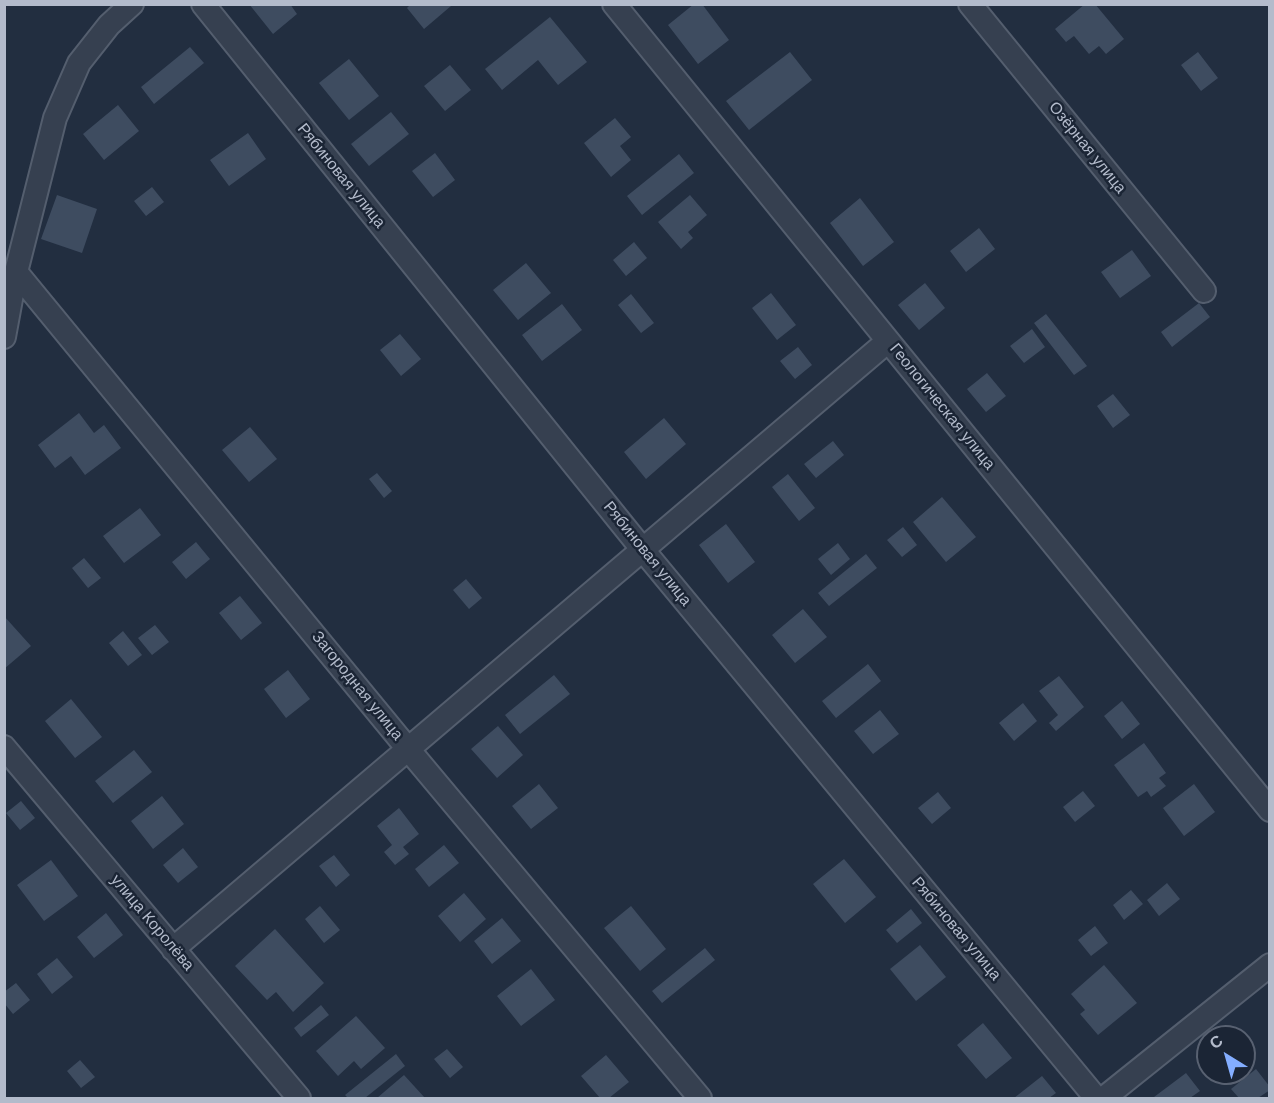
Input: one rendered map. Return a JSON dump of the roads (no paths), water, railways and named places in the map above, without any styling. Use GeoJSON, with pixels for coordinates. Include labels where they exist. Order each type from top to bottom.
{"type":"FeatureCollection","features":[{"type":"Feature","properties":{"kind":"street"},"geometry":{"type":"LineString","coordinates":[[4,337],[16,272],[55,118],[79,63],[109,25],[132,4]]}},
{"type":"Feature","properties":{"kind":"street","name":"Рябиновая улица"},"geometry":{"type":"LineString","coordinates":[[203,4],[643,550],[1096,1098]]}},
{"type":"Feature","properties":{"kind":"street","name":"Геологическая улица"},"geometry":{"type":"LineString","coordinates":[[614,4],[1269,810]]}},
{"type":"Feature","properties":{"kind":"street","name":"Озёрная улица"},"geometry":{"type":"LineString","coordinates":[[970,4],[1204,291]]}},
{"type":"Feature","properties":{"kind":"street","name":"Загородная улица"},"geometry":{"type":"LineString","coordinates":[[16,272],[408,749],[700,1098]]}},
{"type":"Feature","properties":{"kind":"street"},"geometry":{"type":"LineString","coordinates":[[173,949],[888,341]]}},
{"type":"Feature","properties":{"kind":"street","name":"улица Королёва"},"geometry":{"type":"LineString","coordinates":[[4,747],[299,1098]]}},
{"type":"Feature","properties":{"kind":"street"},"geometry":{"type":"LineString","coordinates":[[1104,1098],[1269,965]]}}]}
